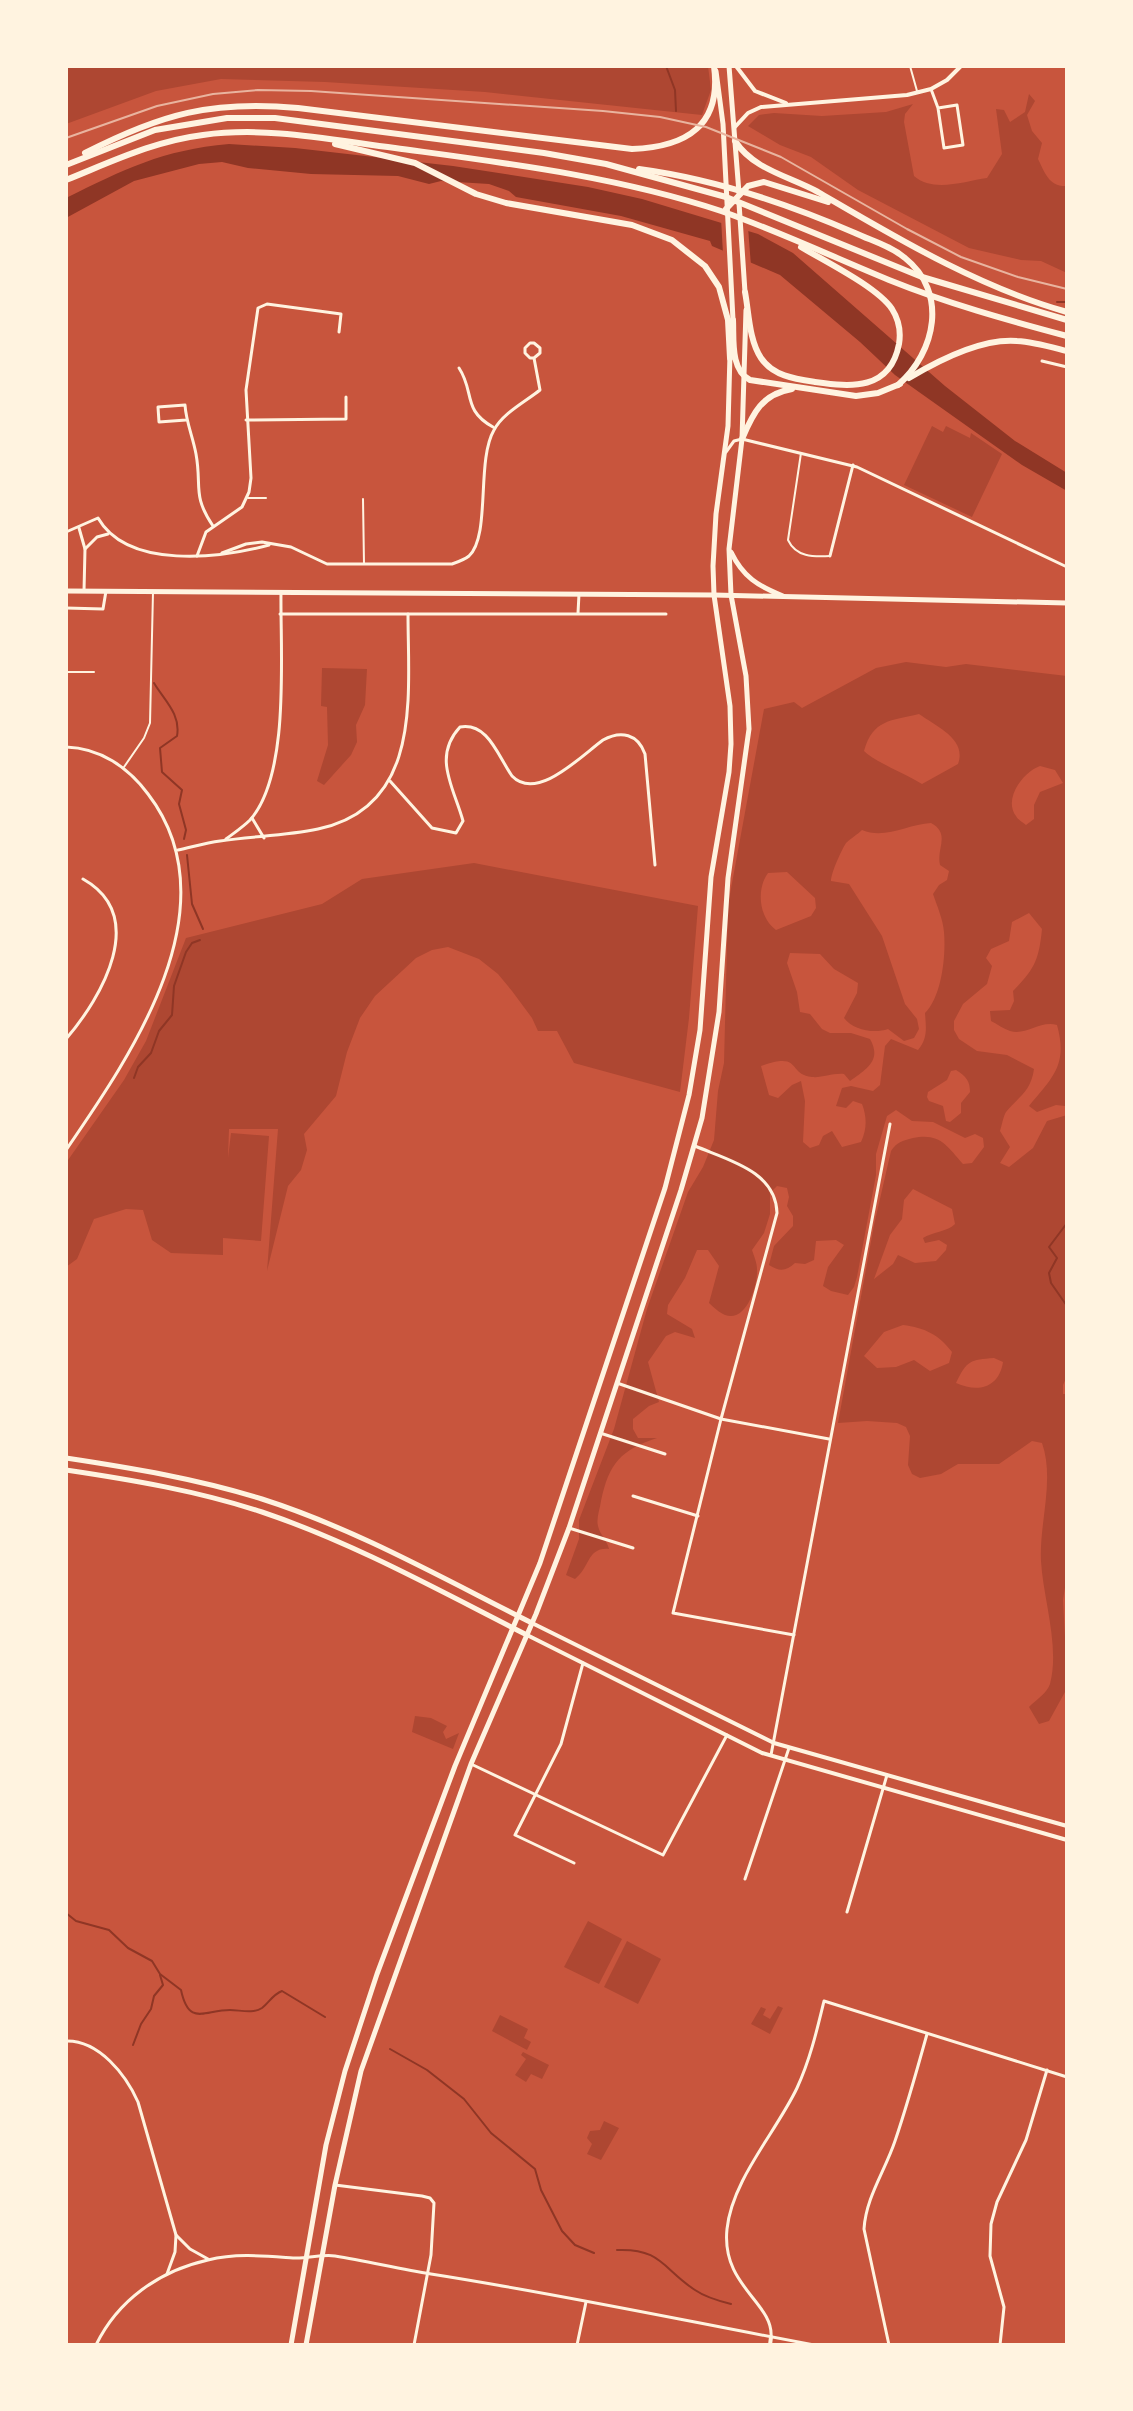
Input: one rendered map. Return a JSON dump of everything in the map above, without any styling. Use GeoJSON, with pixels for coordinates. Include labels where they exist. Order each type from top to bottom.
{"type":"FeatureCollection","features":[{"type":"Feature","properties":{"kind":"highway"},"geometry":{"type":"LineString","coordinates":[[66,163],[125,132],[203,108],[227,105],[298,108],[632,149],[658,146],[691,132],[708,116],[716,89],[714,66]]}},
{"type":"Feature","properties":{"kind":"highway"},"geometry":{"type":"LineString","coordinates":[[66,163],[155,130],[227,118],[297,121],[544,153],[716,184],[812,214],[905,258],[919,273],[932,301],[932,328],[914,369],[898,385]]}},
{"type":"Feature","properties":{"kind":"highway"},"geometry":{"type":"LineString","coordinates":[[66,180],[134,152],[181,138],[254,132],[297,135],[603,179],[695,203],[918,291],[972,310],[1067,336]]}},
{"type":"Feature","properties":{"kind":"highway"},"geometry":{"type":"LineString","coordinates":[[297,135],[403,159],[429,168],[476,194],[515,206],[577,214],[661,234],[683,247],[705,266],[722,293],[729,325],[730,358]]}},
{"type":"Feature","properties":{"kind":"highway"},"geometry":{"type":"LineString","coordinates":[[735,141],[752,159],[991,284],[1022,298],[1067,312]]}},
{"type":"Feature","properties":{"kind":"highway"},"geometry":{"type":"LineString","coordinates":[[606,164],[726,197],[922,277],[1067,320]]}},
{"type":"Feature","properties":{"kind":"highway"},"geometry":{"type":"LineString","coordinates":[[726,209],[739,194],[757,183],[778,184],[839,205]]}},
{"type":"Feature","properties":{"kind":"highway"},"geometry":{"type":"LineString","coordinates":[[745,292],[756,347],[761,358],[772,369],[799,379],[845,386],[860,385],[879,376],[895,358],[900,334],[896,315],[884,299],[785,236]]}},
{"type":"Feature","properties":{"kind":"highway"},"geometry":{"type":"LineString","coordinates":[[733,320],[737,368],[746,378],[856,396],[885,392],[942,361],[984,345],[1027,342],[1067,351]]}},
{"type":"Feature","properties":{"kind":"highway"},"geometry":{"type":"LineString","coordinates":[[742,439],[759,404],[777,393],[799,388]]}},
{"type":"Feature","properties":{"kind":"main road"},"geometry":{"type":"LineString","coordinates":[[291,2345],[326,2145],[349,2059],[455,1766],[540,1563],[661,1202],[695,1067],[711,877],[729,772],[732,724],[714,595],[714,540],[728,426],[733,320],[723,124],[714,66]]}},
{"type":"Feature","properties":{"kind":"main road"},"geometry":{"type":"LineString","coordinates":[[306,2345],[335,2185],[361,2071],[471,1764],[569,1528],[695,1146],[706,1096],[719,1012],[728,878],[749,729],[746,676],[731,595],[729,549],[746,378],[744,273],[729,66]]}},
{"type":"Feature","properties":{"kind":"main road"},"geometry":{"type":"LineString","coordinates":[[729,549],[741,572],[751,581],[783,596]]}},
{"type":"Feature","properties":{"kind":"main road"},"geometry":{"type":"LineString","coordinates":[[66,591],[731,595],[1067,603]]}},
{"type":"Feature","properties":{"kind":"main road"},"geometry":{"type":"LineString","coordinates":[[66,1458],[163,1473],[273,1503],[363,1539],[532,1623]]}},
{"type":"Feature","properties":{"kind":"main road"},"geometry":{"type":"LineString","coordinates":[[66,1470],[172,1488],[287,1521],[358,1551],[527,1635]]}},
{"type":"Feature","properties":{"kind":"street"},"geometry":{"type":"LineString","coordinates":[[736,66],[755,91],[788,104]]}},
{"type":"Feature","properties":{"kind":"street"},"geometry":{"type":"LineString","coordinates":[[734,128],[754,110],[788,104],[891,98],[931,89],[947,80],[961,66]]}},
{"type":"Feature","properties":{"kind":"street"},"geometry":{"type":"LineString","coordinates":[[931,89],[938,108],[944,148],[963,145],[957,105],[938,108]]}},
{"type":"Feature","properties":{"kind":"street"},"geometry":{"type":"LineString","coordinates":[[197,556],[206,532],[242,507],[247,498],[251,478],[246,420],[247,380],[258,308],[267,304],[341,314],[339,332]]}},
{"type":"Feature","properties":{"kind":"street"},"geometry":{"type":"LineString","coordinates":[[66,532],[98,518],[109,534],[125,543],[164,555],[222,553],[254,543],[291,547],[327,564],[452,564],[471,554],[479,532],[486,450],[495,428],[507,414],[540,390],[534,358]]}},
{"type":"Feature","properties":{"kind":"street"},"geometry":{"type":"LineString","coordinates":[[1042,361],[1067,367]]}},
{"type":"Feature","properties":{"kind":"street"},"geometry":{"type":"LineString","coordinates":[[459,368],[467,380],[470,407],[480,419],[495,428]]}},
{"type":"Feature","properties":{"kind":"street"},"geometry":{"type":"LineString","coordinates":[[246,420],[346,419],[346,397]]}},
{"type":"Feature","properties":{"kind":"street"},"geometry":{"type":"LineString","coordinates":[[186,420],[159,422],[158,407],[185,405],[197,460],[199,503],[213,526]]}},
{"type":"Feature","properties":{"kind":"street"},"geometry":{"type":"LineString","coordinates":[[722,461],[731,445],[742,439],[853,465],[1067,567]]}},
{"type":"Feature","properties":{"kind":"street"},"geometry":{"type":"LineString","coordinates":[[830,556],[853,465]]}},
{"type":"Feature","properties":{"kind":"street"},"geometry":{"type":"LineString","coordinates":[[79,528],[85,549],[84,591]]}},
{"type":"Feature","properties":{"kind":"street"},"geometry":{"type":"LineString","coordinates":[[85,549],[97,537],[109,534]]}},
{"type":"Feature","properties":{"kind":"street"},"geometry":{"type":"LineString","coordinates":[[66,608],[103,609],[106,591]]}},
{"type":"Feature","properties":{"kind":"street"},"geometry":{"type":"LineString","coordinates":[[224,840],[252,818],[271,774],[278,740],[281,592]]}},
{"type":"Feature","properties":{"kind":"street"},"geometry":{"type":"LineString","coordinates":[[578,613],[579,594]]}},
{"type":"Feature","properties":{"kind":"street"},"geometry":{"type":"LineString","coordinates":[[280,614],[666,614]]}},
{"type":"Feature","properties":{"kind":"street"},"geometry":{"type":"LineString","coordinates":[[177,850],[224,840],[264,838],[321,829],[342,821],[369,804],[390,781],[408,718],[408,614]]}},
{"type":"Feature","properties":{"kind":"street"},"geometry":{"type":"LineString","coordinates":[[390,781],[432,828],[456,833],[463,821],[445,770],[448,745],[460,727],[473,726],[484,732],[512,776],[528,785],[550,779],[611,735],[629,736],[641,745],[647,761],[655,865]]}},
{"type":"Feature","properties":{"kind":"street"},"geometry":{"type":"LineString","coordinates":[[66,747],[95,753],[124,767],[135,777],[153,800],[177,850],[180,882],[179,920],[173,949],[146,1020],[118,1071],[66,1150]]}},
{"type":"Feature","properties":{"kind":"street"},"geometry":{"type":"LineString","coordinates":[[252,818],[264,838]]}},
{"type":"Feature","properties":{"kind":"street"},"geometry":{"type":"LineString","coordinates":[[66,1039],[101,986],[117,934],[115,914],[107,899],[83,879]]}},
{"type":"Feature","properties":{"kind":"street"},"geometry":{"type":"LineString","coordinates":[[771,1755],[890,1124]]}},
{"type":"Feature","properties":{"kind":"street"},"geometry":{"type":"LineString","coordinates":[[695,1146],[755,1173],[769,1184],[777,1198],[777,1213],[673,1613],[794,1635]]}},
{"type":"Feature","properties":{"kind":"street"},"geometry":{"type":"LineString","coordinates":[[617,1383],[721,1419],[829,1439]]}},
{"type":"Feature","properties":{"kind":"street"},"geometry":{"type":"LineString","coordinates":[[600,1433],[665,1454]]}},
{"type":"Feature","properties":{"kind":"street"},"geometry":{"type":"LineString","coordinates":[[633,1496],[698,1516]]}},
{"type":"Feature","properties":{"kind":"street"},"geometry":{"type":"LineString","coordinates":[[569,1528],[633,1548]]}},
{"type":"Feature","properties":{"kind":"street"},"geometry":{"type":"LineString","coordinates":[[532,1623],[774,1743],[1067,1826]]}},
{"type":"Feature","properties":{"kind":"street"},"geometry":{"type":"LineString","coordinates":[[527,1635],[771,1755],[1067,1840]]}},
{"type":"Feature","properties":{"kind":"street"},"geometry":{"type":"LineString","coordinates":[[574,1863],[515,1835],[561,1744],[583,1663]]}},
{"type":"Feature","properties":{"kind":"street"},"geometry":{"type":"LineString","coordinates":[[662,1703],[668,1691]]}},
{"type":"Feature","properties":{"kind":"street"},"geometry":{"type":"LineString","coordinates":[[471,1764],[664,1855],[727,1735]]}},
{"type":"Feature","properties":{"kind":"street"},"geometry":{"type":"LineString","coordinates":[[745,1879],[789,1748]]}},
{"type":"Feature","properties":{"kind":"street"},"geometry":{"type":"LineString","coordinates":[[847,1912],[887,1775]]}},
{"type":"Feature","properties":{"kind":"street"},"geometry":{"type":"LineString","coordinates":[[770,2345],[771,2323],[731,2268],[726,2230],[738,2191],[797,2090],[824,2001],[1067,2077]]}},
{"type":"Feature","properties":{"kind":"street"},"geometry":{"type":"LineString","coordinates":[[889,2345],[864,2229],[865,2219],[868,2203],[894,2144],[927,2033]]}},
{"type":"Feature","properties":{"kind":"street"},"geometry":{"type":"LineString","coordinates":[[66,2041],[79,2043],[102,2055],[133,2091],[176,2235],[175,2252],[167,2274]]}},
{"type":"Feature","properties":{"kind":"street"},"geometry":{"type":"LineString","coordinates":[[1000,2345],[1004,2307],[990,2256],[991,2224],[997,2202],[1026,2140],[1047,2070]]}},
{"type":"Feature","properties":{"kind":"street"},"geometry":{"type":"LineString","coordinates":[[335,2185],[430,2198],[434,2203],[427,2274],[414,2345]]}},
{"type":"Feature","properties":{"kind":"street"},"geometry":{"type":"LineString","coordinates":[[176,2235],[190,2249],[209,2259]]}},
{"type":"Feature","properties":{"kind":"street"},"geometry":{"type":"LineString","coordinates":[[96,2345],[125,2303],[167,2274],[209,2259],[322,2256],[814,2345]]}},
{"type":"Feature","properties":{"kind":"street"},"geometry":{"type":"LineString","coordinates":[[577,2345],[586,2302]]}},
{"type":"Feature","properties":{"kind":"lane"},"geometry":{"type":"LineString","coordinates":[[910,66],[917,92]]}},
{"type":"Feature","properties":{"kind":"lane"},"geometry":{"type":"LineString","coordinates":[[802,452],[788,540],[790,546],[800,553],[830,556]]}},
{"type":"Feature","properties":{"kind":"lane"},"geometry":{"type":"LineString","coordinates":[[247,498],[266,498]]}},
{"type":"Feature","properties":{"kind":"lane"},"geometry":{"type":"LineString","coordinates":[[363,499],[364,565]]}},
{"type":"Feature","properties":{"kind":"lane"},"geometry":{"type":"LineString","coordinates":[[124,767],[148,732],[151,716],[153,591]]}},
{"type":"Feature","properties":{"kind":"lane"},"geometry":{"type":"LineString","coordinates":[[66,672],[94,672]]}},
{"type":"Feature","properties":{"kind":"shaded area"},"geometry":{"type":"Polygon","coordinates":[[[66,66],[708,66],[711,90],[702,115],[485,92],[221,79],[156,91],[66,124],[66,66]]]}},
{"type":"Feature","properties":{"kind":"shaded area"},"geometry":{"type":"Polygon","coordinates":[[[1029,94],[1035,101],[1027,115],[1032,131],[1042,143],[1038,159],[1052,182],[1067,186],[1067,273],[1041,261],[1021,260],[969,248],[858,190],[811,157],[780,145],[748,126],[759,115],[774,113],[822,116],[886,112],[913,104],[905,114],[904,122],[914,176],[930,184],[949,184],[987,178],[1002,154],[996,109],[1004,110],[1010,122],[1025,112],[1029,94]]]}},
{"type":"Feature","properties":{"kind":"shaded area"},"geometry":{"type":"Polygon","coordinates":[[[229,144],[295,148],[453,166],[588,187],[642,199],[758,234],[793,253],[945,386],[1015,441],[1067,473],[1067,491],[1022,465],[895,375],[780,275],[712,246],[710,241],[621,216],[516,197],[489,184],[441,181],[429,184],[398,176],[311,174],[248,168],[222,162],[199,164],[134,181],[66,218],[66,198],[107,178],[164,156],[229,144]]]}},
{"type":"Feature","properties":{"kind":"shaded area"},"geometry":{"type":"Polygon","coordinates":[[[932,426],[943,432],[946,426],[970,438],[971,433],[1002,454],[972,517],[904,485],[932,426]]]}},
{"type":"Feature","properties":{"kind":"shaded area"},"geometry":{"type":"Polygon","coordinates":[[[906,662],[946,667],[966,664],[1067,676],[1067,1115],[1067,1376],[1063,1394],[1067,1394],[1067,1575],[1063,1600],[1067,1675],[1065,1692],[1049,1721],[1039,1724],[1029,1707],[1049,1687],[1053,1670],[1041,1561],[1047,1487],[1042,1443],[1032,1441],[999,1464],[958,1464],[941,1474],[920,1478],[912,1474],[908,1465],[910,1436],[906,1427],[897,1423],[867,1421],[838,1423],[874,1225],[891,1151],[903,1141],[930,1137],[942,1142],[963,1164],[972,1163],[984,1147],[983,1138],[975,1134],[965,1138],[933,1122],[912,1121],[896,1110],[887,1116],[876,1154],[876,1175],[857,1277],[848,1295],[823,1286],[828,1267],[844,1245],[836,1240],[816,1241],[814,1260],[805,1264],[795,1263],[783,1270],[769,1265],[774,1246],[793,1226],[793,1216],[787,1206],[787,1188],[777,1186],[770,1193],[770,1214],[764,1233],[752,1250],[757,1267],[756,1284],[750,1301],[739,1313],[725,1315],[709,1303],[719,1266],[708,1250],[697,1250],[685,1278],[668,1305],[667,1314],[692,1329],[695,1338],[675,1332],[666,1336],[648,1362],[659,1402],[633,1419],[633,1429],[638,1438],[657,1438],[626,1453],[608,1477],[598,1523],[609,1549],[597,1551],[575,1579],[566,1575],[579,1539],[579,1520],[614,1429],[647,1309],[688,1192],[714,1140],[724,1063],[728,905],[764,709],[794,702],[802,708],[876,668],[906,662]],[[919,714],[878,727],[864,751],[922,784],[958,764],[958,747],[949,734],[919,714]],[[1040,766],[1027,774],[1013,794],[1012,802],[1016,816],[1026,825],[1034,819],[1034,805],[1040,792],[1063,783],[1055,770],[1040,766]],[[931,823],[879,833],[862,830],[846,843],[831,881],[849,884],[882,936],[905,1004],[917,1019],[919,1029],[914,1038],[904,1041],[888,1029],[870,1031],[853,1025],[844,1018],[857,993],[858,983],[834,969],[820,954],[790,953],[787,963],[800,1012],[810,1014],[822,1029],[830,1033],[851,1033],[870,1039],[874,1053],[867,1068],[850,1081],[844,1074],[804,1075],[789,1062],[761,1066],[769,1095],[778,1098],[801,1081],[805,1101],[803,1142],[810,1148],[819,1145],[823,1136],[832,1131],[842,1147],[861,1142],[866,1123],[862,1104],[853,1101],[846,1108],[836,1106],[842,1088],[851,1086],[873,1091],[880,1085],[885,1046],[891,1039],[918,1050],[925,1037],[925,1013],[939,986],[944,952],[943,927],[933,894],[947,880],[949,871],[940,865],[942,837],[937,827],[931,823]],[[787,872],[768,873],[761,903],[766,918],[776,930],[811,916],[816,908],[815,898],[787,872]],[[1029,913],[1012,922],[1009,941],[991,949],[986,958],[992,966],[987,984],[963,1004],[954,1021],[954,1030],[959,1039],[977,1051],[1007,1055],[1034,1069],[1027,1089],[1004,1116],[1000,1131],[1010,1147],[1000,1163],[1009,1167],[1033,1148],[1047,1121],[1067,1115],[1065,1106],[1056,1105],[1037,1112],[1029,1106],[1056,1070],[1061,1050],[1057,1025],[1010,1031],[991,1021],[990,1011],[1010,1010],[1014,1001],[1013,991],[1035,963],[1042,929],[1029,913]],[[956,1070],[951,1071],[947,1080],[928,1092],[927,1097],[929,1101],[943,1106],[946,1121],[950,1122],[961,1113],[961,1103],[970,1088],[967,1079],[956,1070]],[[913,1189],[904,1200],[902,1219],[890,1235],[874,1279],[893,1264],[898,1255],[915,1263],[936,1261],[947,1245],[939,1240],[925,1243],[923,1238],[955,1224],[952,1209],[913,1189]],[[903,1325],[884,1332],[864,1356],[877,1368],[896,1367],[914,1360],[930,1371],[949,1363],[952,1352],[930,1333],[903,1325]],[[994,1358],[974,1361],[963,1370],[956,1383],[972,1388],[986,1386],[997,1378],[1003,1362],[994,1358]]]}},
{"type":"Feature","properties":{"kind":"shaded area"},"geometry":{"type":"Polygon","coordinates":[[[322,668],[367,669],[365,705],[356,725],[357,742],[351,755],[324,785],[317,781],[328,745],[327,707],[321,706],[322,668]]]}},
{"type":"Feature","properties":{"kind":"shaded area"},"geometry":{"type":"Polygon","coordinates":[[[474,863],[698,906],[680,1092],[574,1063],[557,1031],[538,1031],[532,1018],[498,974],[479,959],[448,947],[432,950],[416,958],[375,996],[360,1018],[347,1052],[336,1096],[304,1134],[307,1150],[301,1170],[288,1186],[267,1271],[278,1129],[229,1129],[228,1158],[231,1133],[269,1136],[261,1241],[223,1238],[223,1255],[171,1253],[152,1240],[143,1210],[126,1209],[94,1219],[77,1259],[66,1267],[66,1163],[124,1080],[146,1041],[186,938],[322,904],[362,879],[474,863]]]}},
{"type":"Feature","properties":{"kind":"shaded area"},"geometry":{"type":"Polygon","coordinates":[[[415,1716],[431,1718],[447,1726],[443,1732],[446,1739],[459,1733],[453,1749],[412,1732],[415,1716]]]}},
{"type":"Feature","properties":{"kind":"shaded area"},"geometry":{"type":"Polygon","coordinates":[[[588,1921],[622,1939],[599,1984],[564,1967],[588,1921]]]}},
{"type":"Feature","properties":{"kind":"shaded area"},"geometry":{"type":"Polygon","coordinates":[[[627,1941],[661,1959],[638,2004],[604,1987],[627,1941]]]}},
{"type":"Feature","properties":{"kind":"shaded area"},"geometry":{"type":"Polygon","coordinates":[[[778,2006],[783,2008],[770,2034],[751,2024],[761,2007],[766,2009],[763,2015],[770,2019],[778,2006]]]}},
{"type":"Feature","properties":{"kind":"shaded area"},"geometry":{"type":"Polygon","coordinates":[[[500,2015],[528,2029],[524,2038],[531,2042],[527,2050],[492,2031],[500,2015]]]}},
{"type":"Feature","properties":{"kind":"shaded area"},"geometry":{"type":"Polygon","coordinates":[[[523,2052],[549,2065],[542,2079],[531,2074],[526,2082],[515,2075],[526,2059],[521,2055],[523,2052]]]}},
{"type":"Feature","properties":{"kind":"shaded area"},"geometry":{"type":"Polygon","coordinates":[[[604,2121],[619,2128],[601,2160],[587,2154],[592,2144],[587,2138],[590,2131],[600,2130],[604,2121]]]}},
{"type":"Feature","properties":{"kind":"pier"},"geometry":{"type":"Polygon","coordinates":[[[721,218],[748,227],[751,266],[723,254],[721,218]]]}},
{"type":"Feature","properties":{"kind":"waterway"},"geometry":{"type":"LineString","coordinates":[[666,66],[675,90],[676,111]]}},
{"type":"Feature","properties":{"kind":"waterway"},"geometry":{"type":"LineString","coordinates":[[1057,302],[1067,302]]}},
{"type":"Feature","properties":{"kind":"waterway"},"geometry":{"type":"LineString","coordinates":[[154,683],[171,708],[178,728],[177,736],[160,748],[162,772],[182,790],[179,804],[186,830],[184,839]]}},
{"type":"Feature","properties":{"kind":"waterway"},"geometry":{"type":"LineString","coordinates":[[187,855],[192,904],[203,929]]}},
{"type":"Feature","properties":{"kind":"waterway"},"geometry":{"type":"LineString","coordinates":[[134,1078],[138,1067],[151,1053],[159,1031],[172,1015],[174,986],[186,952],[192,943],[200,940]]}},
{"type":"Feature","properties":{"kind":"waterway"},"geometry":{"type":"LineString","coordinates":[[1067,1223],[1049,1247],[1057,1258],[1049,1273],[1051,1283],[1067,1306]]}},
{"type":"Feature","properties":{"kind":"waterway"},"geometry":{"type":"LineString","coordinates":[[66,1913],[76,1921],[109,1930],[128,1948],[152,1961],[160,1974],[181,1990],[188,2009],[193,2013],[255,2011],[282,1991],[325,2017]]}},
{"type":"Feature","properties":{"kind":"waterway"},"geometry":{"type":"LineString","coordinates":[[133,2045],[154,1996],[163,1985],[160,1975]]}},
{"type":"Feature","properties":{"kind":"waterway"},"geometry":{"type":"LineString","coordinates":[[390,2049],[427,2070],[464,2099],[491,2133],[535,2169],[541,2190],[562,2231],[575,2245],[594,2253]]}},
{"type":"Feature","properties":{"kind":"waterway"},"geometry":{"type":"LineString","coordinates":[[617,2250],[632,2250],[653,2256],[699,2292],[731,2304]]}},
{"type":"Feature","properties":{"kind":"tram line"},"geometry":{"type":"LineString","coordinates":[[66,138],[157,106],[213,94],[258,90],[311,91],[660,117],[706,127],[781,157],[961,257],[1018,277],[1067,289]]}}]}
